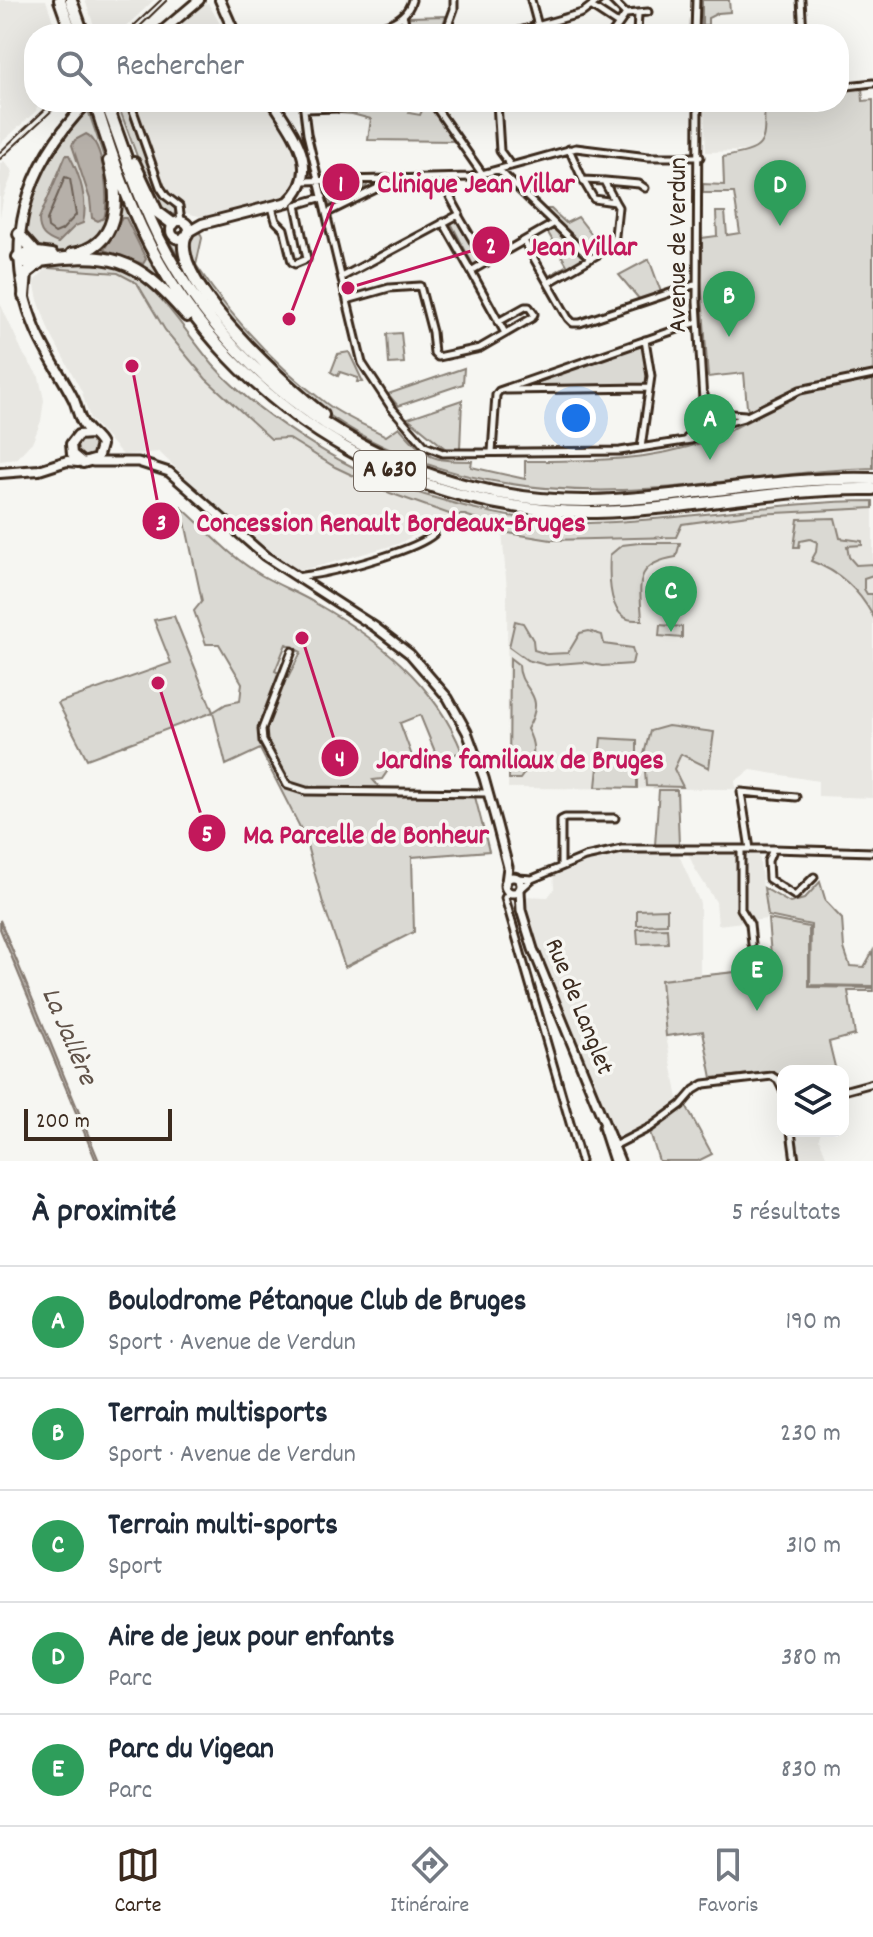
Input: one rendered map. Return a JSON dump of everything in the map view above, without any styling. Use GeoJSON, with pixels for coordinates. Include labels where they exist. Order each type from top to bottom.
{"type":"FeatureCollection","features":[{"type":"Feature","properties":{"kind":"highway"},"geometry":{"type":"LineString","coordinates":[[60,0],[68,24]]}},
{"type":"Feature","properties":{"kind":"highway"},"geometry":{"type":"LineString","coordinates":[[71,0],[79,24]]}},
{"type":"Feature","properties":{"kind":"highway"},"geometry":{"type":"LineString","coordinates":[[24,296],[26,273],[39,257],[82,252],[99,243],[110,227],[114,188],[94,112]]}},
{"type":"Feature","properties":{"kind":"highway","name":"A 630"},"geometry":{"type":"LineString","coordinates":[[95,112],[134,212],[159,262],[186,305],[239,368],[295,416],[352,453],[433,488],[494,503],[540,510],[617,511],[799,492],[873,489]]}},
{"type":"Feature","properties":{"kind":"highway","name":"A 630"},"geometry":{"type":"LineString","coordinates":[[110,112],[148,216],[175,268],[212,322],[255,369],[290,399],[337,432],[382,456],[468,487],[558,501],[623,500],[802,481],[873,479]]}},
{"type":"Feature","properties":{"kind":"highway"},"geometry":{"type":"LineString","coordinates":[[112,117],[157,212],[183,227],[183,250],[190,272],[242,340],[307,403],[382,456]]}},
{"type":"Feature","properties":{"kind":"highway"},"geometry":{"type":"LineString","coordinates":[[19,234],[39,257]]}},
{"type":"Feature","properties":{"kind":"highway"},"geometry":{"type":"LineString","coordinates":[[18,257],[26,252],[39,257],[104,259],[141,271],[156,282],[239,368]]}},
{"type":"Feature","properties":{"kind":"main road"},"geometry":{"type":"LineString","coordinates":[[171,24],[199,0]]}},
{"type":"Feature","properties":{"kind":"main road"},"geometry":{"type":"LineString","coordinates":[[220,0],[231,24]]}},
{"type":"Feature","properties":{"kind":"main road"},"geometry":{"type":"LineString","coordinates":[[0,473],[39,470],[67,461],[93,462],[100,455],[101,445],[81,421],[75,402],[43,345],[24,296],[18,257],[19,234],[28,196],[39,169],[53,144],[78,112]]}},
{"type":"Feature","properties":{"kind":"main road"},"geometry":{"type":"LineString","coordinates":[[183,227],[272,207],[288,202],[297,193],[305,167],[300,147],[279,112]]}},
{"type":"Feature","properties":{"kind":"main road"},"geometry":{"type":"LineString","coordinates":[[53,465],[67,455],[81,421]]}},
{"type":"Feature","properties":{"kind":"main road"},"geometry":{"type":"LineString","coordinates":[[79,462],[72,454],[73,440],[82,433],[91,434]]}},
{"type":"Feature","properties":{"kind":"street"},"geometry":{"type":"LineString","coordinates":[[404,24],[412,0]]}},
{"type":"Feature","properties":{"kind":"street"},"geometry":{"type":"LineString","coordinates":[[449,24],[454,0]]}},
{"type":"Feature","properties":{"kind":"street"},"geometry":{"type":"LineString","coordinates":[[531,0],[537,24]]}},
{"type":"Feature","properties":{"kind":"street"},"geometry":{"type":"LineString","coordinates":[[545,24],[582,13],[599,0]]}},
{"type":"Feature","properties":{"kind":"street"},"geometry":{"type":"LineString","coordinates":[[612,0],[626,14],[648,12]]}},
{"type":"Feature","properties":{"kind":"street"},"geometry":{"type":"LineString","coordinates":[[695,24],[696,0]]}},
{"type":"Feature","properties":{"kind":"street"},"geometry":{"type":"LineString","coordinates":[[801,0],[802,24]]}},
{"type":"Feature","properties":{"kind":"street"},"geometry":{"type":"LineString","coordinates":[[592,7],[618,24],[626,14]]}},
{"type":"Feature","properties":{"kind":"street"},"geometry":{"type":"LineString","coordinates":[[638,14],[638,24]]}},
{"type":"Feature","properties":{"kind":"street"},"geometry":{"type":"LineString","coordinates":[[390,24],[404,17]]}},
{"type":"Feature","properties":{"kind":"street"},"geometry":{"type":"LineString","coordinates":[[849,86],[873,83]]}},
{"type":"Feature","properties":{"kind":"street"},"geometry":{"type":"LineString","coordinates":[[134,112],[160,187],[179,206],[183,227]]}},
{"type":"Feature","properties":{"kind":"street"},"geometry":{"type":"LineString","coordinates":[[304,112],[364,369],[425,446],[443,453],[604,452],[641,448],[697,438],[709,431],[719,430],[723,418],[716,412]]}},
{"type":"Feature","properties":{"kind":"street"},"geometry":{"type":"LineString","coordinates":[[439,112],[483,175]]}},
{"type":"Feature","properties":{"kind":"street"},"geometry":{"type":"LineString","coordinates":[[498,112],[500,151],[511,166]]}},
{"type":"Feature","properties":{"kind":"street","name":"Avenue de Verdun"},"geometry":{"type":"LineString","coordinates":[[698,112],[697,284],[703,420]]}},
{"type":"Feature","properties":{"kind":"street"},"geometry":{"type":"LineString","coordinates":[[303,181],[441,180],[483,175],[569,149],[673,159],[700,157]]}},
{"type":"Feature","properties":{"kind":"street"},"geometry":{"type":"LineString","coordinates":[[569,149],[594,199],[615,202]]}},
{"type":"Feature","properties":{"kind":"street"},"geometry":{"type":"LineString","coordinates":[[498,170],[590,258]]}},
{"type":"Feature","properties":{"kind":"street"},"geometry":{"type":"LineString","coordinates":[[441,180],[486,263]]}},
{"type":"Feature","properties":{"kind":"street"},"geometry":{"type":"LineString","coordinates":[[583,180],[639,184],[645,188]]}},
{"type":"Feature","properties":{"kind":"street"},"geometry":{"type":"LineString","coordinates":[[327,213],[393,181]]}},
{"type":"Feature","properties":{"kind":"street"},"geometry":{"type":"LineString","coordinates":[[548,283],[615,242],[618,207],[604,181]]}},
{"type":"Feature","properties":{"kind":"street"},"geometry":{"type":"LineString","coordinates":[[272,207],[276,221],[284,229],[295,264],[307,259],[296,205],[323,197]]}},
{"type":"Feature","properties":{"kind":"street"},"geometry":{"type":"LineString","coordinates":[[342,277],[458,215]]}},
{"type":"Feature","properties":{"kind":"street"},"geometry":{"type":"LineString","coordinates":[[443,222],[505,333]]}},
{"type":"Feature","properties":{"kind":"street"},"geometry":{"type":"LineString","coordinates":[[471,271],[553,224]]}},
{"type":"Feature","properties":{"kind":"street"},"geometry":{"type":"LineString","coordinates":[[524,241],[573,323],[697,284]]}},
{"type":"Feature","properties":{"kind":"street"},"geometry":{"type":"LineString","coordinates":[[347,300],[389,288],[420,286],[436,356],[440,357],[480,348],[532,318],[532,310],[525,307],[498,322]]}},
{"type":"Feature","properties":{"kind":"street"},"geometry":{"type":"LineString","coordinates":[[492,452],[496,395],[502,390],[698,322]]}},
{"type":"Feature","properties":{"kind":"street"},"geometry":{"type":"LineString","coordinates":[[641,448],[651,376],[645,340]]}},
{"type":"Feature","properties":{"kind":"street"},"geometry":{"type":"LineString","coordinates":[[723,424],[800,390],[873,375]]}},
{"type":"Feature","properties":{"kind":"street","name":"Avenue de Verdun"},"geometry":{"type":"LineString","coordinates":[[702,387],[708,406],[716,412]]}},
{"type":"Feature","properties":{"kind":"street"},"geometry":{"type":"LineString","coordinates":[[502,390],[649,388]]}},
{"type":"Feature","properties":{"kind":"street"},"geometry":{"type":"LineString","coordinates":[[683,441],[695,434],[703,420],[716,412],[739,416],[750,414]]}},
{"type":"Feature","properties":{"kind":"street"},"geometry":{"type":"LineString","coordinates":[[703,420],[709,431]]}},
{"type":"Feature","properties":{"kind":"street"},"geometry":{"type":"LineString","coordinates":[[101,445],[106,455],[115,462]]}},
{"type":"Feature","properties":{"kind":"street"},"geometry":{"type":"LineString","coordinates":[[93,462],[138,462],[169,472],[236,533],[297,578],[387,635],[424,668],[459,717],[477,757],[508,867],[506,882],[509,892]]}},
{"type":"Feature","properties":{"kind":"street"},"geometry":{"type":"LineString","coordinates":[[297,578],[392,553],[426,541],[434,534]]}},
{"type":"Feature","properties":{"kind":"street"},"geometry":{"type":"LineString","coordinates":[[292,651],[262,729],[263,741],[287,785],[306,791],[488,793]]}},
{"type":"Feature","properties":{"kind":"street"},"geometry":{"type":"LineString","coordinates":[[750,849],[741,792],[796,797]]}},
{"type":"Feature","properties":{"kind":"street"},"geometry":{"type":"LineString","coordinates":[[561,865],[561,820],[615,818]]}},
{"type":"Feature","properties":{"kind":"street"},"geometry":{"type":"LineString","coordinates":[[741,849],[741,909],[750,924],[752,944]]}},
{"type":"Feature","properties":{"kind":"street"},"geometry":{"type":"LineString","coordinates":[[773,849],[768,861],[769,879],[795,896],[814,877]]}},
{"type":"Feature","properties":{"kind":"street"},"geometry":{"type":"LineString","coordinates":[[509,892],[513,893],[532,879],[561,865],[607,850],[873,852]]}},
{"type":"Feature","properties":{"kind":"street"},"geometry":{"type":"LineString","coordinates":[[508,867],[521,882],[520,889]]}},
{"type":"Feature","properties":{"kind":"street"},"geometry":{"type":"LineString","coordinates":[[506,882],[511,877],[532,879]]}},
{"type":"Feature","properties":{"kind":"street","name":"Rue de Langlet"},"geometry":{"type":"LineString","coordinates":[[520,889],[521,910],[533,949],[601,1117],[603,1134],[617,1161]]}},
{"type":"Feature","properties":{"kind":"street"},"geometry":{"type":"LineString","coordinates":[[509,892],[505,898],[581,1161]]}},
{"type":"Feature","properties":{"kind":"street","name":"Rue de Langlet"},"geometry":{"type":"LineString","coordinates":[[509,892],[521,910]]}},
{"type":"Feature","properties":{"kind":"street"},"geometry":{"type":"LineString","coordinates":[[612,1147],[651,1127],[706,1083],[772,1076],[777,1079]]}},
{"type":"Feature","properties":{"kind":"street"},"geometry":{"type":"LineString","coordinates":[[849,1089],[873,1083]]}},
{"type":"Feature","properties":{"kind":"street"},"geometry":{"type":"LineString","coordinates":[[792,1137],[795,1161]]}},
{"type":"Feature","properties":{"kind":"shaded area"},"geometry":{"type":"Polygon","coordinates":[[[0,0],[46,0],[54,24],[24,24],[24,112],[35,112],[0,144],[0,0]]]}},
{"type":"Feature","properties":{"kind":"shaded area"},"geometry":{"type":"Polygon","coordinates":[[[85,0],[154,0],[129,24],[93,24],[85,0]]]}},
{"type":"Feature","properties":{"kind":"shaded area"},"geometry":{"type":"Polygon","coordinates":[[[702,0],[729,0],[730,12],[718,13],[708,18],[708,24],[702,24],[702,0]]]}},
{"type":"Feature","properties":{"kind":"shaded area"},"geometry":{"type":"Polygon","coordinates":[[[208,3],[220,24],[181,24],[208,3]]]}},
{"type":"Feature","properties":{"kind":"shaded area"},"geometry":{"type":"Polygon","coordinates":[[[446,16],[443,24],[409,24],[409,17],[446,16]]]}},
{"type":"Feature","properties":{"kind":"shaded area"},"geometry":{"type":"Polygon","coordinates":[[[862,87],[863,101],[873,100],[873,468],[613,490],[516,485],[423,463],[379,444],[337,420],[297,390],[220,308],[188,260],[189,236],[199,230],[202,238],[196,265],[239,322],[272,357],[334,409],[386,436],[399,427],[430,456],[472,461],[471,467],[525,479],[525,461],[617,459],[685,448],[713,439],[752,419],[747,407],[744,373],[708,377],[701,280],[702,238],[717,236],[716,212],[725,212],[727,235],[740,233],[734,193],[703,193],[703,184],[724,185],[723,157],[749,151],[761,143],[764,112],[849,112],[849,89],[862,87]]]}},
{"type":"Feature","properties":{"kind":"shaded area"},"geometry":{"type":"Polygon","coordinates":[[[89,112],[108,174],[109,212],[101,234],[89,245],[69,251],[46,251],[29,243],[25,220],[36,186],[68,134],[89,112]]]}},
{"type":"Feature","properties":{"kind":"shaded area"},"geometry":{"type":"Polygon","coordinates":[[[121,112],[129,112],[159,193],[177,211],[171,218],[165,216],[151,194],[121,112]]]}},
{"type":"Feature","properties":{"kind":"shaded area"},"geometry":{"type":"Polygon","coordinates":[[[129,112],[272,112],[287,132],[297,153],[300,173],[293,190],[274,203],[203,217],[177,211],[159,193],[129,112]]]}},
{"type":"Feature","properties":{"kind":"shaded area"},"geometry":{"type":"Polygon","coordinates":[[[409,112],[420,115],[421,112],[436,112],[456,141],[368,140],[371,119],[337,113],[409,112]]]}},
{"type":"Feature","properties":{"kind":"shaded area"},"geometry":{"type":"Polygon","coordinates":[[[704,112],[763,112],[764,137],[760,137],[760,144],[748,151],[706,152],[704,112]]]}},
{"type":"Feature","properties":{"kind":"shaded area"},"geometry":{"type":"Polygon","coordinates":[[[4,161],[13,172],[0,217],[0,164],[4,161]]]}},
{"type":"Feature","properties":{"kind":"shaded area"},"geometry":{"type":"Polygon","coordinates":[[[364,183],[368,183],[366,187],[331,204],[326,187],[363,187],[364,183]]]}},
{"type":"Feature","properties":{"kind":"shaded area"},"geometry":{"type":"Polygon","coordinates":[[[117,188],[138,238],[167,288],[138,265],[83,256],[93,251],[105,237],[117,188]]]}},
{"type":"Feature","properties":{"kind":"shaded area"},"geometry":{"type":"Polygon","coordinates":[[[543,209],[551,209],[566,223],[578,217],[602,248],[590,254],[543,209]]]}},
{"type":"Feature","properties":{"kind":"shaded area"},"geometry":{"type":"Polygon","coordinates":[[[161,219],[169,223],[172,240],[180,243],[179,252],[186,271],[158,221],[161,219]]]}},
{"type":"Feature","properties":{"kind":"shaded area"},"geometry":{"type":"Polygon","coordinates":[[[459,220],[482,260],[477,266],[470,266],[472,263],[452,225],[447,224],[459,220]]]}},
{"type":"Feature","properties":{"kind":"shaded area"},"geometry":{"type":"Polygon","coordinates":[[[556,229],[585,257],[551,279],[549,276],[567,265],[547,231],[556,229]]]}},
{"type":"Feature","properties":{"kind":"shaded area"},"geometry":{"type":"Polygon","coordinates":[[[649,259],[661,292],[640,300],[619,275],[649,259]]]}},
{"type":"Feature","properties":{"kind":"shaded area"},"geometry":{"type":"Polygon","coordinates":[[[51,264],[104,265],[134,274],[164,302],[230,383],[274,419],[326,452],[377,478],[446,501],[493,513],[565,523],[660,519],[837,502],[873,501],[873,508],[756,514],[682,524],[676,537],[551,540],[502,532],[494,525],[465,515],[452,515],[390,493],[335,467],[288,438],[271,439],[206,379],[165,330],[137,283],[118,273],[47,268],[51,264]]]}},
{"type":"Feature","properties":{"kind":"shaded area"},"geometry":{"type":"Polygon","coordinates":[[[47,268],[118,273],[137,284],[165,330],[206,379],[271,439],[288,438],[335,468],[390,493],[452,515],[398,544],[327,564],[293,569],[254,542],[159,452],[123,455],[90,419],[82,392],[49,331],[38,300],[34,281],[47,268]]]}},
{"type":"Feature","properties":{"kind":"shaded area"},"geometry":{"type":"Polygon","coordinates":[[[0,303],[24,355],[39,377],[44,400],[41,421],[33,441],[16,459],[0,461],[0,303]]]}},
{"type":"Feature","properties":{"kind":"shaded area"},"geometry":{"type":"Polygon","coordinates":[[[401,333],[404,363],[389,364],[387,334],[401,333]]]}},
{"type":"Feature","properties":{"kind":"shaded area"},"geometry":{"type":"Polygon","coordinates":[[[641,344],[649,375],[646,386],[526,387],[641,344]]]}},
{"type":"Feature","properties":{"kind":"shaded area"},"geometry":{"type":"Polygon","coordinates":[[[349,352],[363,382],[340,372],[338,376],[331,372],[338,354],[349,352]]]}},
{"type":"Feature","properties":{"kind":"shaded area"},"geometry":{"type":"Polygon","coordinates":[[[464,368],[463,384],[398,406],[388,394],[464,368]]]}},
{"type":"Feature","properties":{"kind":"shaded area"},"geometry":{"type":"Polygon","coordinates":[[[462,400],[460,449],[446,449],[408,418],[462,400]]]}},
{"type":"Feature","properties":{"kind":"shaded area"},"geometry":{"type":"Polygon","coordinates":[[[82,439],[90,439],[96,449],[90,459],[82,459],[76,453],[76,445],[82,439]]]}},
{"type":"Feature","properties":{"kind":"shaded area"},"geometry":{"type":"Polygon","coordinates":[[[182,508],[250,568],[308,599],[382,647],[420,684],[436,705],[462,752],[438,759],[420,715],[400,723],[412,756],[389,769],[382,779],[373,780],[381,789],[473,789],[489,851],[412,857],[414,932],[345,967],[304,835],[260,749],[226,765],[213,712],[226,704],[240,701],[242,683],[219,644],[206,644],[194,611],[202,601],[182,508]],[[286,644],[275,671],[288,678],[301,652],[286,644]]]}},
{"type":"Feature","properties":{"kind":"shaded area"},"geometry":{"type":"Polygon","coordinates":[[[873,508],[873,798],[818,796],[818,781],[751,770],[735,781],[736,789],[508,788],[507,590],[502,532],[551,540],[676,537],[682,524],[756,514],[873,508]]]}},
{"type":"Feature","properties":{"kind":"shaded area"},"geometry":{"type":"Polygon","coordinates":[[[835,518],[840,538],[862,541],[862,545],[847,546],[849,557],[856,565],[873,564],[873,575],[864,578],[864,589],[867,594],[873,594],[873,616],[847,582],[811,561],[817,542],[810,539],[800,541],[799,547],[794,547],[798,519],[835,518]]]}},
{"type":"Feature","properties":{"kind":"shaded area"},"geometry":{"type":"Polygon","coordinates":[[[680,543],[676,557],[662,560],[646,570],[641,586],[642,620],[630,620],[621,615],[613,600],[610,555],[622,545],[680,543]]]}},
{"type":"Feature","properties":{"kind":"shaded area"},"geometry":{"type":"Polygon","coordinates":[[[174,616],[213,712],[87,759],[58,703],[171,663],[154,620],[174,616]]]}},
{"type":"Feature","properties":{"kind":"shaded area"},"geometry":{"type":"Polygon","coordinates":[[[515,621],[523,623],[533,640],[534,650],[547,654],[568,653],[580,633],[589,631],[602,635],[604,644],[632,648],[632,664],[602,666],[583,662],[546,665],[527,660],[509,647],[515,621]]]}},
{"type":"Feature","properties":{"kind":"shaded area"},"geometry":{"type":"Polygon","coordinates":[[[660,625],[682,627],[682,638],[659,636],[660,625]]]}},
{"type":"Feature","properties":{"kind":"shaded area"},"geometry":{"type":"Polygon","coordinates":[[[510,658],[519,665],[535,707],[527,729],[533,743],[533,755],[520,779],[509,779],[510,658]]]}},
{"type":"Feature","properties":{"kind":"shaded area"},"geometry":{"type":"Polygon","coordinates":[[[668,726],[714,732],[709,768],[681,754],[674,769],[683,787],[646,786],[644,754],[650,731],[668,726]]]}},
{"type":"Feature","properties":{"kind":"shaded area"},"geometry":{"type":"Polygon","coordinates":[[[601,738],[637,740],[637,788],[596,787],[601,738]]]}},
{"type":"Feature","properties":{"kind":"shaded area"},"geometry":{"type":"Polygon","coordinates":[[[659,790],[677,790],[679,845],[655,845],[659,790]]]}},
{"type":"Feature","properties":{"kind":"shaded area"},"geometry":{"type":"Polygon","coordinates":[[[641,851],[678,853],[700,903],[700,977],[661,981],[666,1036],[678,1099],[643,1127],[618,1140],[613,1138],[538,951],[522,896],[548,897],[554,889],[553,871],[583,860],[641,851]]]}},
{"type":"Feature","properties":{"kind":"shaded area"},"geometry":{"type":"Polygon","coordinates":[[[688,853],[759,854],[767,919],[718,925],[716,902],[688,853]]]}},
{"type":"Feature","properties":{"kind":"shaded area"},"geometry":{"type":"Polygon","coordinates":[[[820,882],[826,902],[842,919],[844,948],[850,966],[864,967],[873,951],[873,986],[810,985],[811,925],[768,916],[764,888],[790,903],[804,899],[820,882]]]}},
{"type":"Feature","properties":{"kind":"shaded area"},"geometry":{"type":"Polygon","coordinates":[[[667,909],[667,924],[637,925],[637,910],[667,909]]]}},
{"type":"Feature","properties":{"kind":"shaded area"},"geometry":{"type":"Polygon","coordinates":[[[768,919],[809,927],[809,987],[873,988],[873,991],[848,991],[855,1035],[829,1042],[835,1065],[777,1065],[777,1076],[769,1072],[712,1078],[703,1031],[666,1036],[661,980],[772,968],[768,919]]]}},
{"type":"Feature","properties":{"kind":"shaded area"},"geometry":{"type":"Polygon","coordinates":[[[667,928],[668,943],[638,944],[637,929],[667,928]]]}},
{"type":"Feature","properties":{"kind":"shaded area"},"geometry":{"type":"Polygon","coordinates":[[[686,1106],[712,1154],[698,1161],[659,1161],[650,1132],[686,1106]]]}},
{"type":"Feature","properties":{"kind":"shaded area"},"geometry":{"type":"Polygon","coordinates":[[[797,1137],[819,1137],[828,1161],[799,1161],[797,1137]]]}},
{"type":"Feature","properties":{"kind":"water"},"geometry":{"type":"Polygon","coordinates":[[[86,134],[97,148],[106,186],[106,210],[104,218],[98,221],[92,218],[90,199],[72,145],[86,134]]]}},
{"type":"Feature","properties":{"kind":"water"},"geometry":{"type":"Polygon","coordinates":[[[66,155],[69,155],[80,179],[84,215],[83,223],[75,226],[58,243],[44,234],[39,219],[66,155]]]}},
{"type":"Feature","properties":{"kind":"water"},"geometry":{"type":"Polygon","coordinates":[[[122,218],[126,218],[146,259],[143,264],[104,250],[122,218]]]}},
{"type":"Feature","properties":{"kind":"water"},"geometry":{"type":"Polygon","coordinates":[[[0,920],[99,1161],[96,1161],[0,929],[0,920]]]}},
{"type":"Feature","properties":{"kind":"tram line"},"geometry":{"type":"LineString","coordinates":[[142,24],[167,0]]}},
{"type":"Feature","properties":{"kind":"tram line"},"geometry":{"type":"LineString","coordinates":[[0,159],[50,112]]}},
{"type":"Feature","properties":{"kind":"railway"},"geometry":{"type":"LineString","coordinates":[[136,24],[161,0]]}},
{"type":"Feature","properties":{"kind":"railway"},"geometry":{"type":"LineString","coordinates":[[0,152],[42,112]]}},
{"type":"Feature","properties":{"kind":"place","name":"Aire de jeux pour enfants"},"geometry":{"type":"Point","coordinates":[780,226]}},
{"type":"Feature","properties":{"kind":"place","name":"Jean Villar"},"geometry":{"type":"Point","coordinates":[348,288]}},
{"type":"Feature","properties":{"kind":"place","name":"Clinique Jean Villar"},"geometry":{"type":"Point","coordinates":[289,319]}},
{"type":"Feature","properties":{"kind":"place","name":"Terrain multisports"},"geometry":{"type":"Point","coordinates":[729,337]}},
{"type":"Feature","properties":{"kind":"place","name":"Concession Renault Bordeaux-Bruges"},"geometry":{"type":"Point","coordinates":[132,366]}},
{"type":"Feature","properties":{"kind":"place","name":"Boulodrome Pétanque Club de Bruges"},"geometry":{"type":"Point","coordinates":[710,460]}},
{"type":"Feature","properties":{"kind":"place","name":"Terrain multi-sports"},"geometry":{"type":"Point","coordinates":[671,632]}},
{"type":"Feature","properties":{"kind":"place","name":"Jardins familiaux de Bruges"},"geometry":{"type":"Point","coordinates":[302,638]}},
{"type":"Feature","properties":{"kind":"place","name":"Ma Parcelle de Bonheur"},"geometry":{"type":"Point","coordinates":[158,683]}},
{"type":"Feature","properties":{"kind":"place","name":"Parc du Vigean"},"geometry":{"type":"Point","coordinates":[757,1011]}},
{"type":"Feature","properties":{"kind":"water label","name":"La Jallère"},"geometry":{"type":"Point","coordinates":[67,1037]}}]}
